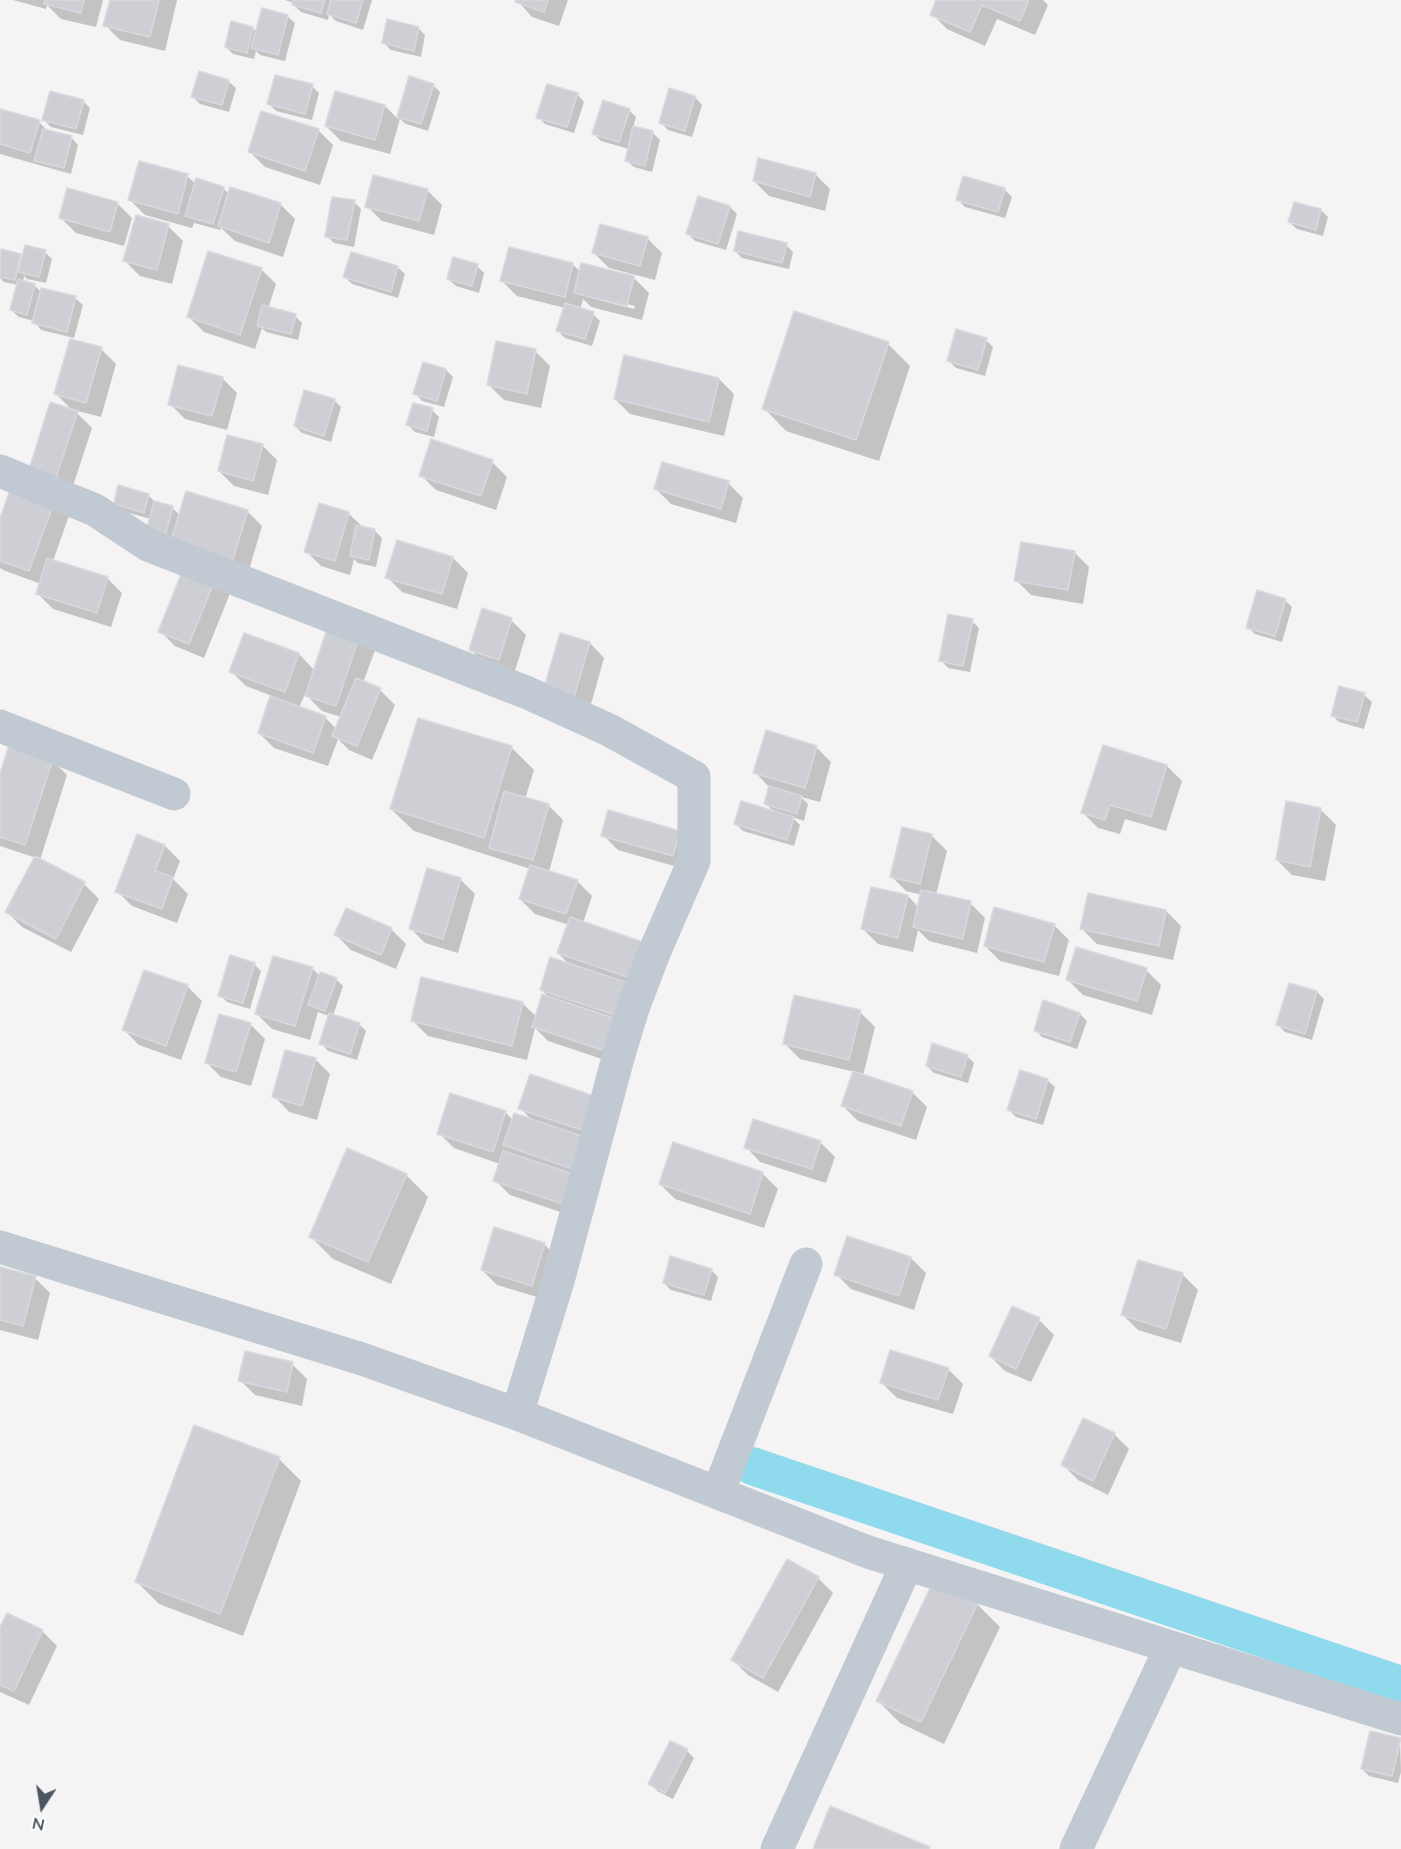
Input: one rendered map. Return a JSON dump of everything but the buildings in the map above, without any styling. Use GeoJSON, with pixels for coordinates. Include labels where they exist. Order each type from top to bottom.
{"type":"FeatureCollection","features":[{"type":"Feature","properties":{"kind":"street"},"geometry":{"type":"LineString","coordinates":[[0,471],[95,510],[148,545],[528,693],[609,730],[694,777],[694,861],[633,1008],[558,1281],[517,1414]]}},
{"type":"Feature","properties":{"kind":"street"},"geometry":{"type":"LineString","coordinates":[[0,726],[174,794]]}},
{"type":"Feature","properties":{"kind":"street"},"geometry":{"type":"LineString","coordinates":[[0,1247],[362,1359],[517,1414],[868,1552],[1401,1719]]}},
{"type":"Feature","properties":{"kind":"street"},"geometry":{"type":"LineString","coordinates":[[718,1493],[806,1264]]}},
{"type":"Feature","properties":{"kind":"street"},"geometry":{"type":"LineString","coordinates":[[777,1849],[908,1564]]}},
{"type":"Feature","properties":{"kind":"street"},"geometry":{"type":"LineString","coordinates":[[1076,1849],[1171,1647]]}},
{"type":"Feature","properties":{"kind":"waterway"},"geometry":{"type":"LineString","coordinates":[[752,1466],[1401,1685]]}}]}
